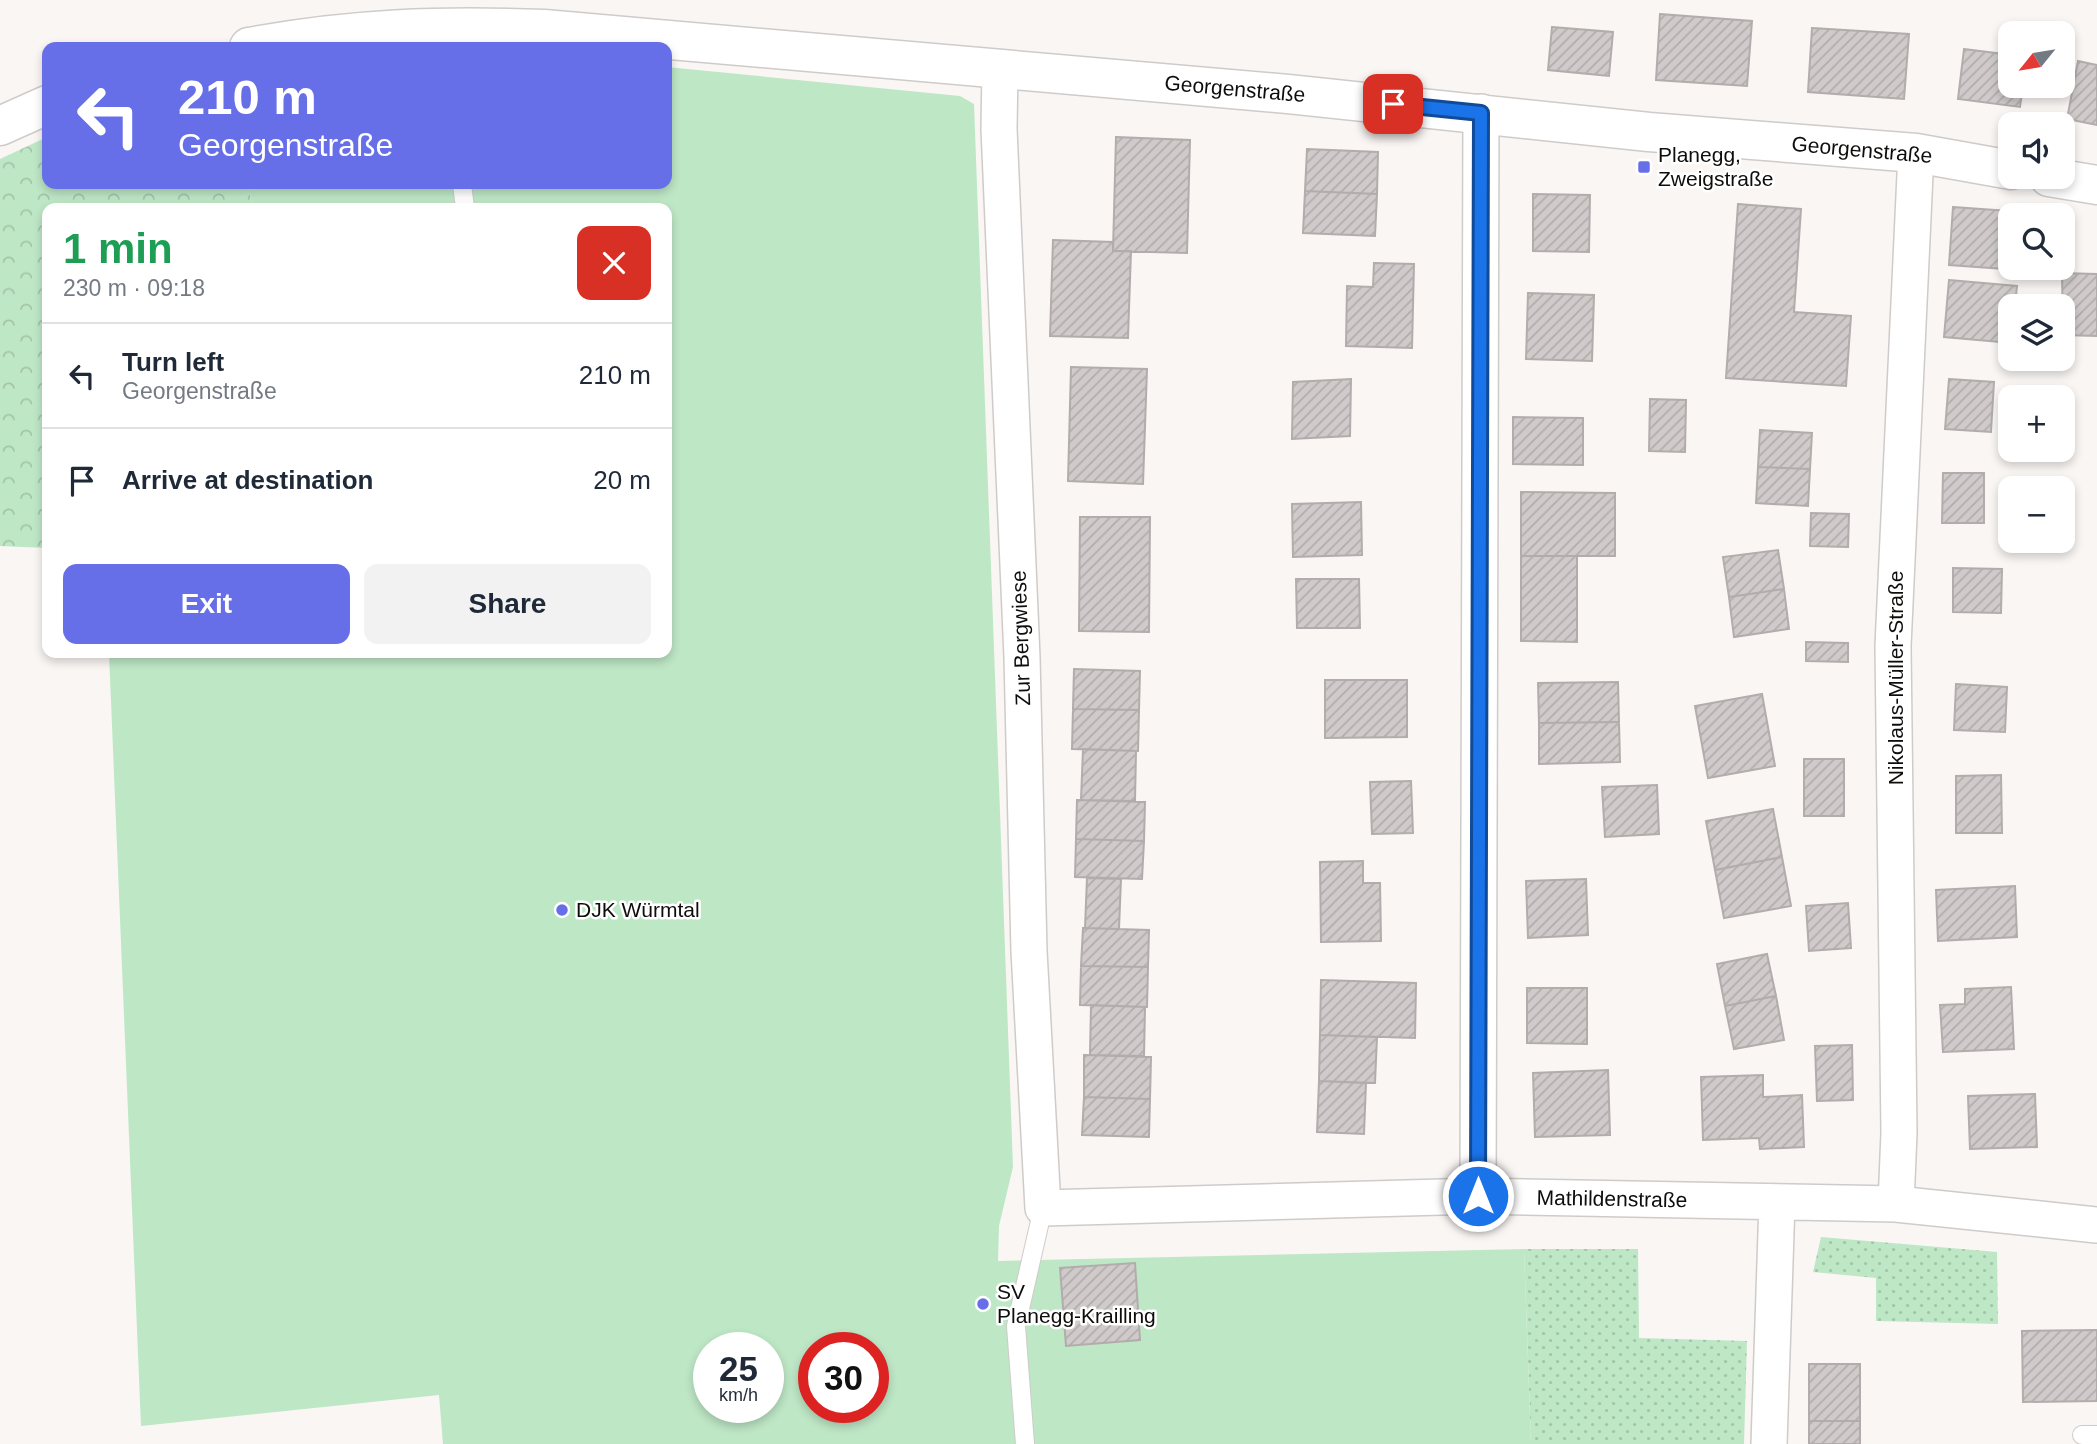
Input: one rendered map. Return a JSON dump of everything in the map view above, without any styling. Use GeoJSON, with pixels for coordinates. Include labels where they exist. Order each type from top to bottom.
{"type":"FeatureCollection","features":[{"type":"Feature","properties":{"kind":"street","name":"Georgenstraße"},"geometry":{"type":"LineString","coordinates":[[315,42],[443,33],[558,31],[1000,68],[1481,113],[1648,132],[1916,153],[1998,168]]}},
{"type":"Feature","properties":{"kind":"street","name":"Zur Bergwiese"},"geometry":{"type":"LineString","coordinates":[[1000,68],[999,129],[1022,657],[1029,951],[1043,1208]]}},
{"type":"Feature","properties":{"kind":"street"},"geometry":{"type":"LineString","coordinates":[[0,126],[42,107]]}},
{"type":"Feature","properties":{"kind":"street"},"geometry":{"type":"LineString","coordinates":[[1478,1196],[1481,113]]}},
{"type":"Feature","properties":{"kind":"street","name":"Nikolaus-Müller-Straße"},"geometry":{"type":"LineString","coordinates":[[1896,1204],[1899,1133],[1893,646],[1916,153]]}},
{"type":"Feature","properties":{"kind":"street"},"geometry":{"type":"LineString","coordinates":[[2075,181],[2097,185]]}},
{"type":"Feature","properties":{"kind":"street","name":"Mathildenstraße"},"geometry":{"type":"LineString","coordinates":[[1043,1208],[1478,1196],[1896,1204],[2097,1225]]}},
{"type":"Feature","properties":{"kind":"street"},"geometry":{"type":"LineString","coordinates":[[1769,1444],[1777,1202]]}},
{"type":"Feature","properties":{"kind":"lane"},"geometry":{"type":"LineString","coordinates":[[1025,1444],[1016,1326],[1043,1208]]}},
{"type":"Feature","properties":{"kind":"green space","name":"DJK Würmtal"},"geometry":{"type":"Polygon","coordinates":[[[672,67],[960,96],[974,104],[1013,1167],[999,1226],[998,1261],[1524,1249],[1531,1444],[443,1444],[439,1395],[141,1426],[109,658],[672,658],[672,203],[251,203],[250,189],[672,189],[672,67]]]}},
{"type":"Feature","properties":{"kind":"green space"},"geometry":{"type":"Polygon","coordinates":[[[42,139],[42,189],[250,189],[251,203],[42,203],[42,548],[0,546],[0,159],[42,139]]]}},
{"type":"Feature","properties":{"kind":"green space"},"geometry":{"type":"Polygon","coordinates":[[[1821,1237],[1997,1252],[1998,1324],[1876,1321],[1876,1278],[1813,1272],[1821,1237]]]}},
{"type":"Feature","properties":{"kind":"green space"},"geometry":{"type":"Polygon","coordinates":[[[1524,1249],[1638,1249],[1639,1338],[1747,1341],[1744,1444],[1531,1444],[1524,1249]]]}},
{"type":"Feature","properties":{"kind":"building"},"geometry":{"type":"Polygon","coordinates":[[[1660,14],[1752,21],[1747,86],[1656,80],[1660,14]]]}},
{"type":"Feature","properties":{"kind":"building"},"geometry":{"type":"Polygon","coordinates":[[[1552,27],[1613,32],[1609,76],[1548,70],[1552,27]]]}},
{"type":"Feature","properties":{"kind":"building"},"geometry":{"type":"Polygon","coordinates":[[[1812,28],[1909,34],[1904,99],[1808,92],[1812,28]]]}},
{"type":"Feature","properties":{"kind":"building"},"geometry":{"type":"Polygon","coordinates":[[[1964,49],[1998,53],[1998,98],[2021,98],[2020,107],[1958,99],[1964,49]]]}},
{"type":"Feature","properties":{"kind":"building"},"geometry":{"type":"Polygon","coordinates":[[[2078,61],[2097,65],[2097,125],[2075,121],[2075,112],[2068,112],[2071,98],[2076,98],[2078,61]]]}},
{"type":"Feature","properties":{"kind":"building"},"geometry":{"type":"Polygon","coordinates":[[[1116,137],[1190,140],[1187,253],[1113,251],[1116,137]]]}},
{"type":"Feature","properties":{"kind":"building"},"geometry":{"type":"Polygon","coordinates":[[[1307,149],[1378,152],[1377,194],[1305,191],[1307,149]]]}},
{"type":"Feature","properties":{"kind":"building"},"geometry":{"type":"Polygon","coordinates":[[[1305,191],[1377,194],[1375,236],[1303,233],[1305,191]]]}},
{"type":"Feature","properties":{"kind":"building"},"geometry":{"type":"Polygon","coordinates":[[[1533,194],[1590,195],[1589,252],[1533,251],[1533,194]]]}},
{"type":"Feature","properties":{"kind":"building"},"geometry":{"type":"Polygon","coordinates":[[[1738,204],[1801,209],[1794,312],[1851,316],[1846,386],[1726,378],[1738,204]]]}},
{"type":"Feature","properties":{"kind":"building"},"geometry":{"type":"Polygon","coordinates":[[[1953,207],[1998,210],[1998,268],[1949,265],[1953,207]]]}},
{"type":"Feature","properties":{"kind":"building"},"geometry":{"type":"Polygon","coordinates":[[[1053,240],[1113,242],[1113,251],[1131,251],[1128,338],[1050,336],[1053,240]]]}},
{"type":"Feature","properties":{"kind":"building"},"geometry":{"type":"Polygon","coordinates":[[[1374,263],[1414,264],[1412,348],[1346,346],[1347,286],[1373,287],[1374,263]]]}},
{"type":"Feature","properties":{"kind":"building"},"geometry":{"type":"Polygon","coordinates":[[[2075,273],[2097,274],[2097,336],[2075,335],[2075,294],[2062,294],[2062,280],[2075,280],[2075,273]]]}},
{"type":"Feature","properties":{"kind":"building"},"geometry":{"type":"Polygon","coordinates":[[[1949,280],[2017,286],[2016,294],[1998,294],[1998,342],[1944,337],[1949,280]]]}},
{"type":"Feature","properties":{"kind":"building"},"geometry":{"type":"Polygon","coordinates":[[[1528,293],[1594,295],[1592,361],[1526,359],[1528,293]]]}},
{"type":"Feature","properties":{"kind":"building"},"geometry":{"type":"Polygon","coordinates":[[[1071,367],[1147,369],[1143,484],[1068,481],[1071,367]]]}},
{"type":"Feature","properties":{"kind":"building"},"geometry":{"type":"Polygon","coordinates":[[[1351,379],[1350,436],[1292,439],[1293,382],[1351,379]]]}},
{"type":"Feature","properties":{"kind":"building"},"geometry":{"type":"Polygon","coordinates":[[[1949,379],[1994,382],[1991,432],[1945,429],[1949,379]]]}},
{"type":"Feature","properties":{"kind":"building"},"geometry":{"type":"Polygon","coordinates":[[[1650,399],[1686,400],[1685,452],[1649,451],[1650,399]]]}},
{"type":"Feature","properties":{"kind":"building"},"geometry":{"type":"Polygon","coordinates":[[[1513,417],[1583,418],[1583,465],[1513,464],[1513,417]]]}},
{"type":"Feature","properties":{"kind":"building"},"geometry":{"type":"Polygon","coordinates":[[[1760,430],[1812,433],[1810,469],[1758,467],[1760,430]]]}},
{"type":"Feature","properties":{"kind":"building"},"geometry":{"type":"Polygon","coordinates":[[[1758,467],[1810,469],[1808,506],[1756,503],[1758,467]]]}},
{"type":"Feature","properties":{"kind":"building"},"geometry":{"type":"Polygon","coordinates":[[[1943,473],[1984,473],[1984,523],[1942,523],[1943,473]]]}},
{"type":"Feature","properties":{"kind":"building"},"geometry":{"type":"Polygon","coordinates":[[[1521,492],[1615,493],[1615,556],[1521,556],[1521,492]]]}},
{"type":"Feature","properties":{"kind":"building"},"geometry":{"type":"Polygon","coordinates":[[[1361,502],[1362,555],[1293,557],[1292,504],[1361,502]]]}},
{"type":"Feature","properties":{"kind":"building"},"geometry":{"type":"Polygon","coordinates":[[[1811,513],[1849,514],[1848,547],[1810,546],[1811,513]]]}},
{"type":"Feature","properties":{"kind":"building"},"geometry":{"type":"Polygon","coordinates":[[[1080,517],[1150,517],[1149,632],[1079,631],[1080,517]]]}},
{"type":"Feature","properties":{"kind":"building"},"geometry":{"type":"Polygon","coordinates":[[[1778,550],[1784,589],[1729,597],[1723,557],[1778,550]]]}},
{"type":"Feature","properties":{"kind":"building"},"geometry":{"type":"Polygon","coordinates":[[[1521,556],[1577,556],[1577,642],[1521,641],[1521,556]]]}},
{"type":"Feature","properties":{"kind":"building"},"geometry":{"type":"Polygon","coordinates":[[[1953,568],[2002,569],[2001,613],[1953,612],[1953,568]]]}},
{"type":"Feature","properties":{"kind":"building"},"geometry":{"type":"Polygon","coordinates":[[[1296,579],[1359,579],[1360,628],[1297,628],[1296,579]]]}},
{"type":"Feature","properties":{"kind":"building"},"geometry":{"type":"Polygon","coordinates":[[[1784,589],[1789,629],[1734,637],[1729,597],[1784,589]]]}},
{"type":"Feature","properties":{"kind":"building"},"geometry":{"type":"Polygon","coordinates":[[[1806,642],[1848,643],[1848,662],[1806,661],[1806,642]]]}},
{"type":"Feature","properties":{"kind":"building"},"geometry":{"type":"Polygon","coordinates":[[[1074,669],[1140,671],[1139,710],[1073,709],[1074,669]]]}},
{"type":"Feature","properties":{"kind":"building"},"geometry":{"type":"Polygon","coordinates":[[[1325,680],[1407,680],[1407,737],[1325,738],[1325,680]]]}},
{"type":"Feature","properties":{"kind":"building"},"geometry":{"type":"Polygon","coordinates":[[[1618,682],[1619,722],[1539,723],[1538,683],[1618,682]]]}},
{"type":"Feature","properties":{"kind":"building"},"geometry":{"type":"Polygon","coordinates":[[[1956,684],[2007,687],[2005,732],[1954,730],[1956,684]]]}},
{"type":"Feature","properties":{"kind":"building"},"geometry":{"type":"Polygon","coordinates":[[[1762,694],[1775,766],[1708,778],[1695,706],[1762,694]]]}},
{"type":"Feature","properties":{"kind":"building"},"geometry":{"type":"Polygon","coordinates":[[[1073,709],[1139,710],[1138,751],[1072,749],[1073,709]]]}},
{"type":"Feature","properties":{"kind":"building"},"geometry":{"type":"Polygon","coordinates":[[[1619,722],[1620,762],[1539,764],[1539,723],[1619,722]]]}},
{"type":"Feature","properties":{"kind":"building"},"geometry":{"type":"Polygon","coordinates":[[[1083,749],[1136,751],[1135,801],[1081,800],[1083,749]]]}},
{"type":"Feature","properties":{"kind":"building"},"geometry":{"type":"Polygon","coordinates":[[[1804,759],[1844,759],[1844,816],[1804,816],[1804,759]]]}},
{"type":"Feature","properties":{"kind":"building"},"geometry":{"type":"Polygon","coordinates":[[[2001,775],[2002,833],[1956,833],[1956,776],[2001,775]]]}},
{"type":"Feature","properties":{"kind":"building"},"geometry":{"type":"Polygon","coordinates":[[[1411,781],[1413,833],[1372,834],[1370,782],[1411,781]]]}},
{"type":"Feature","properties":{"kind":"building"},"geometry":{"type":"Polygon","coordinates":[[[1657,785],[1659,834],[1605,837],[1602,787],[1657,785]]]}},
{"type":"Feature","properties":{"kind":"building"},"geometry":{"type":"Polygon","coordinates":[[[1077,800],[1145,802],[1144,841],[1076,839],[1077,800]]]}},
{"type":"Feature","properties":{"kind":"building"},"geometry":{"type":"Polygon","coordinates":[[[1773,809],[1782,857],[1715,870],[1706,821],[1773,809]]]}},
{"type":"Feature","properties":{"kind":"building"},"geometry":{"type":"Polygon","coordinates":[[[1076,839],[1144,841],[1142,879],[1075,877],[1076,839]]]}},
{"type":"Feature","properties":{"kind":"building"},"geometry":{"type":"Polygon","coordinates":[[[1782,857],[1791,906],[1724,918],[1715,870],[1782,857]]]}},
{"type":"Feature","properties":{"kind":"building"},"geometry":{"type":"Polygon","coordinates":[[[1363,861],[1363,883],[1380,883],[1381,941],[1321,942],[1320,862],[1363,861]]]}},
{"type":"Feature","properties":{"kind":"building"},"geometry":{"type":"Polygon","coordinates":[[[1087,878],[1121,879],[1119,929],[1085,928],[1087,878]]]}},
{"type":"Feature","properties":{"kind":"building"},"geometry":{"type":"Polygon","coordinates":[[[1586,879],[1588,935],[1528,938],[1526,881],[1586,879]]]}},
{"type":"Feature","properties":{"kind":"building"},"geometry":{"type":"Polygon","coordinates":[[[2015,886],[2017,937],[1938,941],[1936,890],[2015,886]]]}},
{"type":"Feature","properties":{"kind":"building"},"geometry":{"type":"Polygon","coordinates":[[[1848,903],[1851,948],[1809,951],[1806,906],[1848,903]]]}},
{"type":"Feature","properties":{"kind":"building"},"geometry":{"type":"Polygon","coordinates":[[[1083,928],[1149,930],[1148,967],[1081,966],[1083,928]]]}},
{"type":"Feature","properties":{"kind":"building"},"geometry":{"type":"Polygon","coordinates":[[[1767,954],[1776,996],[1725,1006],[1717,964],[1767,954]]]}},
{"type":"Feature","properties":{"kind":"building"},"geometry":{"type":"Polygon","coordinates":[[[1081,966],[1148,967],[1147,1007],[1080,1005],[1081,966]]]}},
{"type":"Feature","properties":{"kind":"building"},"geometry":{"type":"Polygon","coordinates":[[[1321,980],[1416,983],[1415,1038],[1320,1035],[1321,980]]]}},
{"type":"Feature","properties":{"kind":"building"},"geometry":{"type":"Polygon","coordinates":[[[2011,987],[2014,1049],[1943,1052],[1940,1005],[1965,1004],[1965,989],[2011,987]]]}},
{"type":"Feature","properties":{"kind":"building"},"geometry":{"type":"Polygon","coordinates":[[[1527,988],[1587,988],[1587,1044],[1527,1043],[1527,988]]]}},
{"type":"Feature","properties":{"kind":"building"},"geometry":{"type":"Polygon","coordinates":[[[1776,996],[1784,1040],[1734,1049],[1725,1006],[1776,996]]]}},
{"type":"Feature","properties":{"kind":"building"},"geometry":{"type":"Polygon","coordinates":[[[1091,1005],[1145,1007],[1144,1056],[1090,1055],[1091,1005]]]}},
{"type":"Feature","properties":{"kind":"building"},"geometry":{"type":"Polygon","coordinates":[[[1320,1035],[1377,1037],[1375,1083],[1319,1081],[1320,1035]]]}},
{"type":"Feature","properties":{"kind":"building"},"geometry":{"type":"Polygon","coordinates":[[[1852,1045],[1853,1100],[1817,1101],[1815,1046],[1852,1045]]]}},
{"type":"Feature","properties":{"kind":"building"},"geometry":{"type":"Polygon","coordinates":[[[1084,1055],[1151,1057],[1150,1099],[1084,1097],[1084,1055]]]}},
{"type":"Feature","properties":{"kind":"building"},"geometry":{"type":"Polygon","coordinates":[[[1608,1070],[1610,1135],[1535,1137],[1533,1073],[1608,1070]]]}},
{"type":"Feature","properties":{"kind":"building"},"geometry":{"type":"Polygon","coordinates":[[[1763,1075],[1763,1097],[1802,1095],[1804,1147],[1760,1149],[1759,1138],[1703,1140],[1701,1077],[1763,1075]]]}},
{"type":"Feature","properties":{"kind":"building"},"geometry":{"type":"Polygon","coordinates":[[[1319,1081],[1366,1083],[1364,1134],[1317,1132],[1319,1081]]]}},
{"type":"Feature","properties":{"kind":"building"},"geometry":{"type":"Polygon","coordinates":[[[2035,1094],[2037,1147],[1970,1149],[1968,1096],[2035,1094]]]}},
{"type":"Feature","properties":{"kind":"building"},"geometry":{"type":"Polygon","coordinates":[[[1084,1097],[1150,1099],[1149,1137],[1082,1135],[1084,1097]]]}},
{"type":"Feature","properties":{"kind":"building","name":"SV Planegg-Krailling"},"geometry":{"type":"Polygon","coordinates":[[[1135,1263],[1140,1340],[1066,1346],[1060,1268],[1135,1263]]]}},
{"type":"Feature","properties":{"kind":"building"},"geometry":{"type":"Polygon","coordinates":[[[2097,1330],[2097,1401],[2023,1402],[2022,1331],[2097,1330]]]}},
{"type":"Feature","properties":{"kind":"building"},"geometry":{"type":"Polygon","coordinates":[[[1809,1364],[1860,1364],[1860,1421],[1809,1421],[1809,1364]]]}},
{"type":"Feature","properties":{"kind":"building"},"geometry":{"type":"Polygon","coordinates":[[[1809,1421],[1860,1421],[1860,1444],[1809,1444],[1809,1421]]]}},
{"type":"Feature","properties":{"kind":"place","name":"Planegg, Zweigstraße"},"geometry":{"type":"Point","coordinates":[1644,167]}},
{"type":"Feature","properties":{"kind":"place","name":"DJK Würmtal"},"geometry":{"type":"Point","coordinates":[562,910]}},
{"type":"Feature","properties":{"kind":"place","name":"SV Planegg-Krailling"},"geometry":{"type":"Point","coordinates":[983,1304]}},
{"type":"Feature","properties":{"kind":"route"},"geometry":{"type":"LineString","coordinates":[[1393,104],[1481,113],[1478,1196]]}}]}
